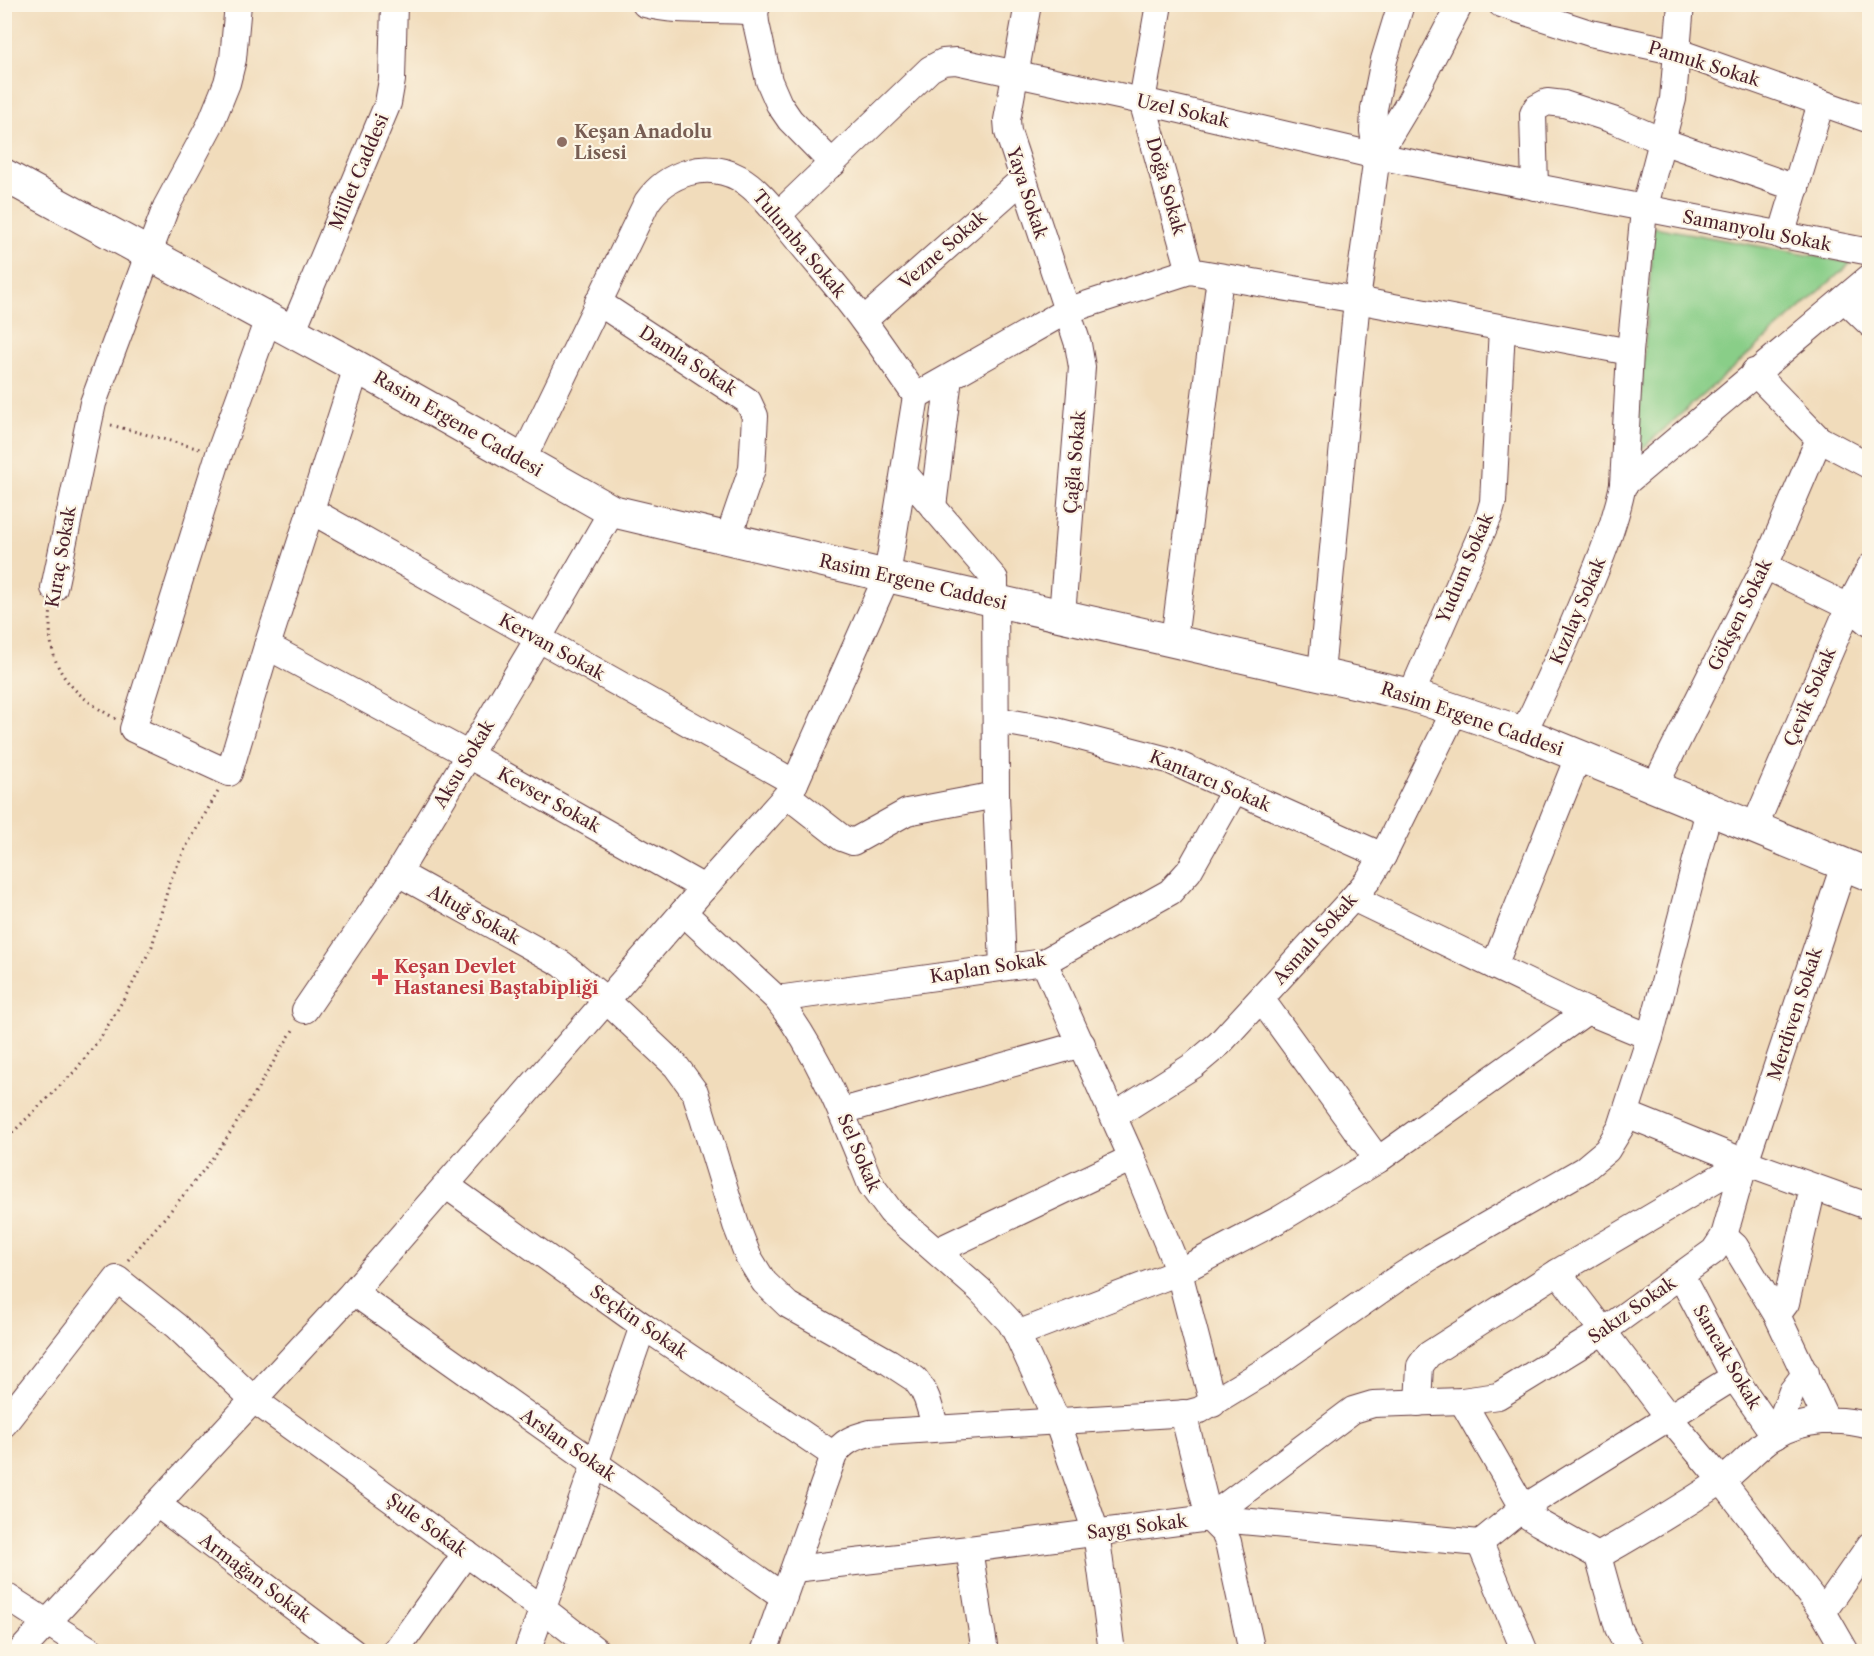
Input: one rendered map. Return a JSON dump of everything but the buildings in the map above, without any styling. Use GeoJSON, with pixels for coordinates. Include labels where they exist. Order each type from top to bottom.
{"type":"FeatureCollection","features":[{"type":"Feature","properties":{"kind":"main road","name":"Rasim Ergene Caddesi"},"geometry":{"type":"LineString","coordinates":[[4,175],[357,367],[612,511],[1411,695],[1524,734],[1857,870]]}},
{"type":"Feature","properties":{"kind":"street","name":"Kıraç Sokak"},"geometry":{"type":"LineString","coordinates":[[54,588],[89,419],[99,385],[166,207],[210,125],[227,83],[233,59],[238,4]]}},
{"type":"Feature","properties":{"kind":"street","name":"Millet Caddesi"},"geometry":{"type":"LineString","coordinates":[[133,729],[219,454],[388,103],[392,80],[394,4]]}},
{"type":"Feature","properties":{"kind":"street"},"geometry":{"type":"LineString","coordinates":[[645,4],[674,10],[731,10],[756,7],[756,23],[769,81],[776,99],[790,120],[833,164]]}},
{"type":"Feature","properties":{"kind":"street","name":"Yaya Sokak"},"geometry":{"type":"LineString","coordinates":[[1028,4],[1007,120],[1008,132],[1066,311]]}},
{"type":"Feature","properties":{"kind":"street"},"geometry":{"type":"LineString","coordinates":[[1142,101],[1159,4]]}},
{"type":"Feature","properties":{"kind":"street"},"geometry":{"type":"LineString","coordinates":[[1321,673],[1357,300],[1377,156],[1373,131],[1374,109],[1384,60],[1401,4]]}},
{"type":"Feature","properties":{"kind":"street"},"geometry":{"type":"LineString","coordinates":[[1377,156],[1410,101],[1460,4]]}},
{"type":"Feature","properties":{"kind":"street","name":"Pamuk Sokak"},"geometry":{"type":"LineString","coordinates":[[1501,4],[1590,33],[1678,52],[1869,120]]}},
{"type":"Feature","properties":{"kind":"street","name":"Kızılay Sokak"},"geometry":{"type":"LineString","coordinates":[[1524,734],[1603,554],[1615,521],[1623,485],[1630,352],[1644,210],[1673,99],[1682,4]]}},
{"type":"Feature","properties":{"kind":"street","name":"Uzel Sokak"},"geometry":{"type":"LineString","coordinates":[[778,215],[936,65],[956,61],[1142,101],[1377,156],[1644,210]]}},
{"type":"Feature","properties":{"kind":"street","name":"Doğa Sokak"},"geometry":{"type":"LineString","coordinates":[[1142,101],[1190,271]]}},
{"type":"Feature","properties":{"kind":"street"},"geometry":{"type":"LineString","coordinates":[[1535,187],[1533,114],[1536,108],[1547,102],[1564,104],[1590,112],[1662,141],[1796,188]]}},
{"type":"Feature","properties":{"kind":"street"},"geometry":{"type":"LineString","coordinates":[[1781,236],[1821,103]]}},
{"type":"Feature","properties":{"kind":"street","name":"Tulumba Sokak"},"geometry":{"type":"LineString","coordinates":[[522,461],[646,202],[662,185],[675,176],[690,171],[720,171],[734,175],[746,183],[778,215],[864,320],[916,396]]}},
{"type":"Feature","properties":{"kind":"street","name":"Vezne Sokak"},"geometry":{"type":"LineString","coordinates":[[864,320],[1022,180]]}},
{"type":"Feature","properties":{"kind":"street","name":"Samanyolu Sokak"},"geometry":{"type":"LineString","coordinates":[[1644,210],[1781,236],[1868,245]]}},
{"type":"Feature","properties":{"kind":"street"},"geometry":{"type":"LineString","coordinates":[[20,1652],[353,1292],[791,789],[887,576],[916,396],[1066,311],[1190,271],[1630,352]]}},
{"type":"Feature","properties":{"kind":"street"},"geometry":{"type":"LineString","coordinates":[[1174,640],[1220,277]]}},
{"type":"Feature","properties":{"kind":"street"},"geometry":{"type":"LineString","coordinates":[[1623,485],[1869,277]]}},
{"type":"Feature","properties":{"kind":"street"},"geometry":{"type":"LineString","coordinates":[[1844,299],[1869,324]]}},
{"type":"Feature","properties":{"kind":"street","name":"Damla Sokak"},"geometry":{"type":"LineString","coordinates":[[598,302],[748,401],[753,408],[755,416],[752,469],[728,539]]}},
{"type":"Feature","properties":{"kind":"street","name":"Çağla Sokak"},"geometry":{"type":"LineString","coordinates":[[1062,615],[1082,367],[1078,344],[1066,311]]}},
{"type":"Feature","properties":{"kind":"street","name":"Yudum Sokak"},"geometry":{"type":"LineString","coordinates":[[1411,695],[1493,502],[1502,328]]}},
{"type":"Feature","properties":{"kind":"street"},"geometry":{"type":"LineString","coordinates":[[133,729],[229,773],[267,646],[357,367]]}},
{"type":"Feature","properties":{"kind":"street"},"geometry":{"type":"LineString","coordinates":[[1754,372],[1819,439],[1869,466]]}},
{"type":"Feature","properties":{"kind":"street"},"geometry":{"type":"LineString","coordinates":[[933,507],[949,378]]}},
{"type":"Feature","properties":{"kind":"street","name":"Gökşen Sokak"},"geometry":{"type":"LineString","coordinates":[[1654,788],[1766,566],[1819,439]]}},
{"type":"Feature","properties":{"kind":"street"},"geometry":{"type":"LineString","coordinates":[[904,473],[995,579],[996,795],[1003,967]]}},
{"type":"Feature","properties":{"kind":"street","name":"Kervan Sokak"},"geometry":{"type":"LineString","coordinates":[[310,510],[538,639],[791,789],[842,838],[853,842],[907,812],[996,795]]}},
{"type":"Feature","properties":{"kind":"street","name":"Aksu Sokak"},"geometry":{"type":"LineString","coordinates":[[305,1010],[398,873],[612,511]]}},
{"type":"Feature","properties":{"kind":"street"},"geometry":{"type":"LineString","coordinates":[[1766,566],[1849,607],[1869,624]]}},
{"type":"Feature","properties":{"kind":"street","name":"Çevik Sokak"},"geometry":{"type":"LineString","coordinates":[[1754,828],[1849,607],[1869,567]]}},
{"type":"Feature","properties":{"kind":"street","name":"Kevser Sokak"},"geometry":{"type":"LineString","coordinates":[[267,646],[469,755],[704,888]]}},
{"type":"Feature","properties":{"kind":"street","name":"Asmalı Sokak"},"geometry":{"type":"LineString","coordinates":[[1114,1116],[1207,1056],[1353,898],[1373,874],[1383,856],[1455,710]]}},
{"type":"Feature","properties":{"kind":"street","name":"Kantarcı Sokak"},"geometry":{"type":"LineString","coordinates":[[996,720],[1053,730],[1145,753],[1199,774],[1383,856]]}},
{"type":"Feature","properties":{"kind":"street"},"geometry":{"type":"LineString","coordinates":[[1494,966],[1578,756]]}},
{"type":"Feature","properties":{"kind":"street","name":"Kaplan Sokak"},"geometry":{"type":"LineString","coordinates":[[777,999],[1044,962],[1170,892],[1189,871],[1234,791]]}},
{"type":"Feature","properties":{"kind":"street"},"geometry":{"type":"LineString","coordinates":[[764,1652],[834,1455],[841,1446],[857,1436],[936,1428],[1194,1412],[1213,1404],[1268,1369],[1431,1257],[1583,1170],[1600,1157],[1613,1142],[1626,1114],[1650,1037],[1709,810]]}},
{"type":"Feature","properties":{"kind":"street","name":"Merdiven Sokak"},"geometry":{"type":"LineString","coordinates":[[1745,1162],[1857,870]]}},
{"type":"Feature","properties":{"kind":"street","name":"Altuğ Sokak"},"geometry":{"type":"LineString","coordinates":[[398,873],[562,964],[607,1001],[676,1066],[691,1085],[699,1102],[736,1226],[748,1256],[764,1282],[788,1305],[915,1379],[927,1399],[936,1428]]}},
{"type":"Feature","properties":{"kind":"street"},"geometry":{"type":"LineString","coordinates":[[1353,898],[1587,1011],[1650,1037]]}},
{"type":"Feature","properties":{"kind":"street","name":"Sel Sokak"},"geometry":{"type":"LineString","coordinates":[[683,912],[777,999],[814,1055],[842,1112],[877,1196],[891,1212],[980,1290],[1010,1322],[1017,1334],[1057,1421],[1096,1532],[1112,1652]]}},
{"type":"Feature","properties":{"kind":"street"},"geometry":{"type":"LineString","coordinates":[[1044,962],[1114,1116],[1179,1272],[1213,1404]]}},
{"type":"Feature","properties":{"kind":"street"},"geometry":{"type":"LineString","coordinates":[[1262,999],[1378,1160]]}},
{"type":"Feature","properties":{"kind":"street"},"geometry":{"type":"LineString","coordinates":[[1017,1334],[1179,1272],[1290,1213],[1378,1160],[1587,1011]]}},
{"type":"Feature","properties":{"kind":"street"},"geometry":{"type":"LineString","coordinates":[[842,1112],[1082,1044]]}},
{"type":"Feature","properties":{"kind":"street"},"geometry":{"type":"LineString","coordinates":[[1626,1114],[1745,1162],[1869,1207]]}},
{"type":"Feature","properties":{"kind":"street"},"geometry":{"type":"LineString","coordinates":[[937,1251],[1132,1158]]}},
{"type":"Feature","properties":{"kind":"street"},"geometry":{"type":"LineString","coordinates":[[1418,1403],[1420,1366],[1428,1355],[1558,1272],[1745,1162]]}},
{"type":"Feature","properties":{"kind":"street","name":"Sakız Sokak"},"geometry":{"type":"LineString","coordinates":[[1209,1518],[1353,1410],[1373,1404],[1490,1398],[1504,1393],[1602,1332],[1714,1251],[1724,1236],[1745,1162]]}},
{"type":"Feature","properties":{"kind":"street","name":"Seçkin Sokak"},"geometry":{"type":"LineString","coordinates":[[447,1186],[643,1326],[834,1455]]}},
{"type":"Feature","properties":{"kind":"street"},"geometry":{"type":"LineString","coordinates":[[1777,1315],[1786,1303],[1813,1187]]}},
{"type":"Feature","properties":{"kind":"street"},"geometry":{"type":"LineString","coordinates":[[1724,1236],[1736,1246],[1777,1315],[1827,1421]]}},
{"type":"Feature","properties":{"kind":"street"},"geometry":{"type":"LineString","coordinates":[[1558,1272],[1602,1332],[1722,1481],[1823,1612],[1846,1652]]}},
{"type":"Feature","properties":{"kind":"street","name":"Sancak Sokak"},"geometry":{"type":"LineString","coordinates":[[1681,1276],[1734,1377],[1775,1436]]}},
{"type":"Feature","properties":{"kind":"street"},"geometry":{"type":"LineString","coordinates":[[4,1424],[117,1280]]}},
{"type":"Feature","properties":{"kind":"street","name":"Şule Sokak"},"geometry":{"type":"LineString","coordinates":[[117,1280],[176,1326],[254,1400],[543,1609],[598,1652]]}},
{"type":"Feature","properties":{"kind":"street","name":"Arslan Sokak"},"geometry":{"type":"LineString","coordinates":[[353,1292],[784,1596]]}},
{"type":"Feature","properties":{"kind":"street"},"geometry":{"type":"LineString","coordinates":[[527,1652],[643,1326]]}},
{"type":"Feature","properties":{"kind":"street"},"geometry":{"type":"LineString","coordinates":[[1775,1436],[1792,1391],[1806,1373]]}},
{"type":"Feature","properties":{"kind":"street"},"geometry":{"type":"LineString","coordinates":[[1525,1652],[1480,1543],[1523,1508],[1670,1419],[1734,1377]]}},
{"type":"Feature","properties":{"kind":"street"},"geometry":{"type":"LineString","coordinates":[[1462,1401],[1523,1508],[1533,1520],[1598,1556],[1618,1628],[1632,1652]]}},
{"type":"Feature","properties":{"kind":"street"},"geometry":{"type":"LineString","coordinates":[[1183,1413],[1209,1518],[1224,1533],[1228,1542],[1252,1652]]}},
{"type":"Feature","properties":{"kind":"street"},"geometry":{"type":"LineString","coordinates":[[1598,1556],[1722,1481],[1775,1436],[1797,1426],[1827,1421],[1869,1426]]}},
{"type":"Feature","properties":{"kind":"street","name":"Armağan Sokak"},"geometry":{"type":"LineString","coordinates":[[157,1504],[353,1652]]}},
{"type":"Feature","properties":{"kind":"street","name":"Saygı Sokak"},"geometry":{"type":"LineString","coordinates":[[795,1569],[969,1550],[1209,1518],[1480,1543]]}},
{"type":"Feature","properties":{"kind":"street"},"geometry":{"type":"LineString","coordinates":[[1823,1612],[1869,1545]]}},
{"type":"Feature","properties":{"kind":"street"},"geometry":{"type":"LineString","coordinates":[[969,1550],[985,1652]]}},
{"type":"Feature","properties":{"kind":"street"},"geometry":{"type":"LineString","coordinates":[[395,1652],[466,1554]]}},
{"type":"Feature","properties":{"kind":"street"},"geometry":{"type":"LineString","coordinates":[[4,1595],[93,1652]]}},
{"type":"Feature","properties":{"kind":"path"},"geometry":{"type":"LineString","coordinates":[[89,419],[219,454]]}},
{"type":"Feature","properties":{"kind":"path","name":"Kıraç Sokak"},"geometry":{"type":"LineString","coordinates":[[54,588],[51,638],[61,674],[69,685],[92,705],[133,729]]}},
{"type":"Feature","properties":{"kind":"path"},"geometry":{"type":"LineString","coordinates":[[4,1141],[75,1071],[101,1037],[152,946],[170,881],[186,847],[229,773]]}},
{"type":"Feature","properties":{"kind":"path"},"geometry":{"type":"LineString","coordinates":[[117,1280],[127,1262],[205,1169],[227,1138],[305,1010]]}},
{"type":"Feature","properties":{"kind":"green space"},"geometry":{"type":"Polygon","coordinates":[[[1654,227],[1851,263],[1636,454],[1654,227]]]}},
{"type":"Feature","properties":{"kind":"place","name":"Keşan Anadolu Lisesi"},"geometry":{"type":"Point","coordinates":[562,142]}},
{"type":"Feature","properties":{"kind":"place","name":"Keşan Devlet Hastanesi Baştabipliği"},"geometry":{"type":"Point","coordinates":[380,977]}}]}
